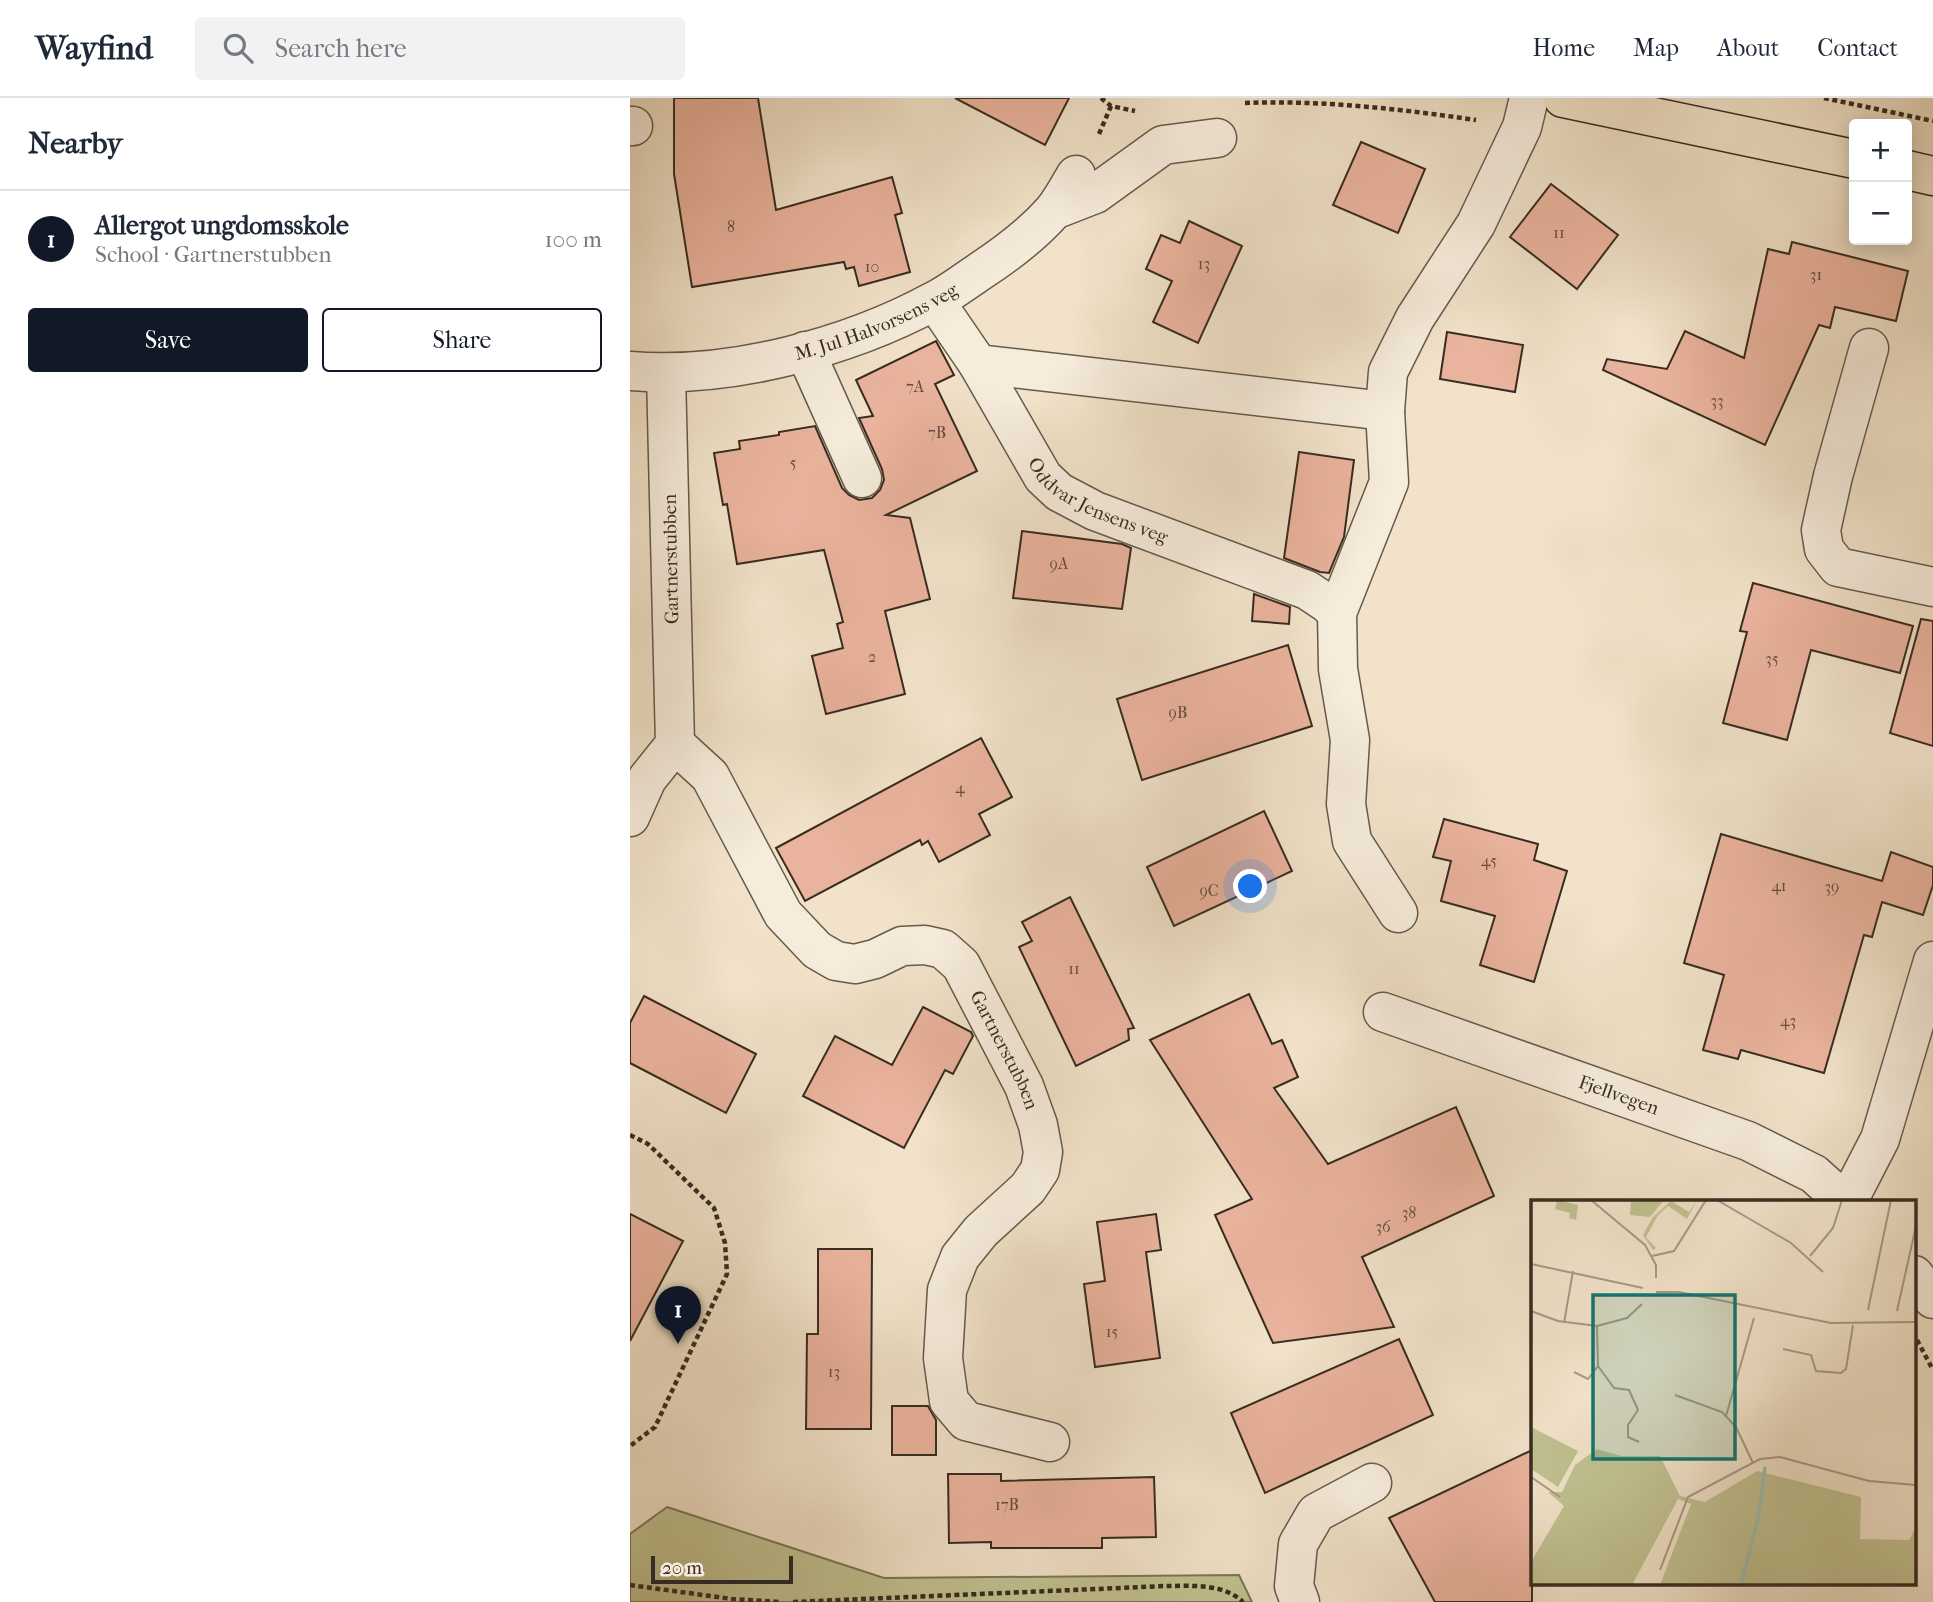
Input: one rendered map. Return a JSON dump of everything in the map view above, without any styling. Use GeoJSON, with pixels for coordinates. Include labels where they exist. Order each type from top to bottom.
{"type":"FeatureCollection","features":[{"type":"Feature","properties":{"kind":"main road"},"geometry":{"type":"LineString","coordinates":[[1563,98],[1849,158]]}},
{"type":"Feature","properties":{"kind":"main road"},"geometry":{"type":"LineString","coordinates":[[1912,171],[1933,176]]}},
{"type":"Feature","properties":{"kind":"street"},"geometry":{"type":"LineString","coordinates":[[1398,913],[1352,841],[1346,804],[1350,740],[1338,669],[1336,613],[1389,482],[1385,411],[1388,372],[1415,318],[1476,224],[1522,127],[1529,98]]}},
{"type":"Feature","properties":{"kind":"street"},"geometry":{"type":"LineString","coordinates":[[1054,210],[1094,194],[1163,145],[1217,138]]}},
{"type":"Feature","properties":{"kind":"street","name":"M. Jul Halvorsens veg"},"geometry":{"type":"LineString","coordinates":[[648,373],[734,366],[804,351],[871,330],[935,301],[1007,254],[1054,210],[1076,175]]}},
{"type":"Feature","properties":{"kind":"street","name":"Oddvar Jensens veg"},"geometry":{"type":"LineString","coordinates":[[935,301],[978,364],[1043,477],[1059,492],[1095,511],[1307,590],[1336,613]]}},
{"type":"Feature","properties":{"kind":"street"},"geometry":{"type":"LineString","coordinates":[[1869,348],[1833,476],[1821,530],[1824,549],[1838,567],[1933,587]]}},
{"type":"Feature","properties":{"kind":"street"},"geometry":{"type":"LineString","coordinates":[[804,351],[862,478]]}},
{"type":"Feature","properties":{"kind":"street"},"geometry":{"type":"LineString","coordinates":[[978,364],[1385,411]]}},
{"type":"Feature","properties":{"kind":"street","name":"Gartnerstubben"},"geometry":{"type":"LineString","coordinates":[[648,373],[676,744],[710,776],[783,914],[817,950],[836,961],[855,964],[874,959],[902,946],[925,945],[943,949],[961,965],[1024,1086],[1038,1125],[1043,1152],[1040,1170],[1028,1188],[960,1257],[947,1290],[943,1357],[949,1401],[966,1421],[1051,1442]]}},
{"type":"Feature","properties":{"kind":"street"},"geometry":{"type":"LineString","coordinates":[[630,817],[648,779],[676,744]]}},
{"type":"Feature","properties":{"kind":"street","name":"Fjellvegen"},"geometry":{"type":"LineString","coordinates":[[1847,1200],[1880,1139],[1933,961]]}},
{"type":"Feature","properties":{"kind":"street","name":"Fjellvegen"},"geometry":{"type":"LineString","coordinates":[[1383,1012],[1748,1140],[1814,1174],[1845,1200]]}},
{"type":"Feature","properties":{"kind":"street"},"geometry":{"type":"LineString","coordinates":[[1916,1278],[1933,1299]]}},
{"type":"Feature","properties":{"kind":"street"},"geometry":{"type":"LineString","coordinates":[[1300,1602],[1294,1586],[1298,1544],[1316,1513],[1372,1483]]}},
{"type":"Feature","properties":{"kind":"path"},"geometry":{"type":"LineString","coordinates":[[1101,98],[1111,106]]}},
{"type":"Feature","properties":{"kind":"path"},"geometry":{"type":"LineString","coordinates":[[1824,98],[1933,121]]}},
{"type":"Feature","properties":{"kind":"path"},"geometry":{"type":"LineString","coordinates":[[630,1135],[648,1144],[714,1208],[725,1243],[727,1274],[654,1427],[630,1446]]}},
{"type":"Feature","properties":{"kind":"path"},"geometry":{"type":"LineString","coordinates":[[1916,1337],[1933,1370]]}},
{"type":"Feature","properties":{"kind":"path"},"geometry":{"type":"LineString","coordinates":[[630,1585],[732,1599],[780,1602]]}},
{"type":"Feature","properties":{"kind":"path"},"geometry":{"type":"LineString","coordinates":[[793,1602],[1166,1586],[1210,1587],[1235,1594],[1243,1602]]}},
{"type":"Feature","properties":{"kind":"green space"},"geometry":{"type":"Polygon","coordinates":[[[667,1507],[884,1578],[1239,1575],[1252,1602],[630,1602],[630,1534],[667,1507]]]}},
{"type":"Feature","properties":{"kind":"building"},"geometry":{"type":"Polygon","coordinates":[[[674,98],[758,98],[776,210],[892,177],[902,213],[895,215],[910,272],[859,286],[854,267],[846,269],[844,262],[692,287],[674,174],[674,98]]]}},
{"type":"Feature","properties":{"kind":"building"},"geometry":{"type":"Polygon","coordinates":[[[955,98],[1069,98],[1045,145],[955,98]]]}},
{"type":"Feature","properties":{"kind":"building"},"geometry":{"type":"Polygon","coordinates":[[[1361,142],[1425,169],[1398,233],[1333,205],[1361,142]]]}},
{"type":"Feature","properties":{"kind":"building"},"geometry":{"type":"Polygon","coordinates":[[[1551,184],[1618,235],[1577,289],[1510,237],[1551,184]]]}},
{"type":"Feature","properties":{"kind":"building"},"geometry":{"type":"Polygon","coordinates":[[[1189,221],[1242,246],[1198,343],[1153,322],[1172,281],[1146,269],[1161,235],[1180,243],[1189,221]]]}},
{"type":"Feature","properties":{"kind":"building"},"geometry":{"type":"Polygon","coordinates":[[[1792,242],[1908,271],[1896,321],[1835,307],[1830,328],[1819,325],[1765,445],[1603,370],[1607,359],[1667,369],[1685,331],[1744,358],[1768,249],[1789,254],[1792,242]]]}},
{"type":"Feature","properties":{"kind":"building"},"geometry":{"type":"Polygon","coordinates":[[[1447,332],[1523,345],[1515,392],[1440,379],[1447,332]]]}},
{"type":"Feature","properties":{"kind":"building"},"geometry":{"type":"Polygon","coordinates":[[[936,341],[954,375],[935,384],[977,471],[886,515],[910,518],[930,599],[885,611],[905,694],[826,714],[812,656],[843,648],[837,624],[843,622],[824,550],[737,564],[727,504],[723,505],[714,453],[740,449],[739,441],[815,426],[842,488],[859,500],[872,498],[880,490],[884,480],[882,469],[859,418],[873,416],[856,380],[936,341]]]}},
{"type":"Feature","properties":{"kind":"building"},"geometry":{"type":"Polygon","coordinates":[[[1299,452],[1354,460],[1344,537],[1329,573],[1284,558],[1299,452]]]}},
{"type":"Feature","properties":{"kind":"building"},"geometry":{"type":"Polygon","coordinates":[[[1022,531],[1122,544],[1131,548],[1122,609],[1013,598],[1022,531]]]}},
{"type":"Feature","properties":{"kind":"building"},"geometry":{"type":"Polygon","coordinates":[[[1753,583],[1913,626],[1900,673],[1811,650],[1787,740],[1723,723],[1747,632],[1740,631],[1753,583]]]}},
{"type":"Feature","properties":{"kind":"building"},"geometry":{"type":"Polygon","coordinates":[[[1254,594],[1290,607],[1289,624],[1252,621],[1254,594]]]}},
{"type":"Feature","properties":{"kind":"building"},"geometry":{"type":"Polygon","coordinates":[[[1921,619],[1933,621],[1933,746],[1890,733],[1921,619]]]}},
{"type":"Feature","properties":{"kind":"building"},"geometry":{"type":"Polygon","coordinates":[[[1288,645],[1312,726],[1142,780],[1117,699],[1288,645]]]}},
{"type":"Feature","properties":{"kind":"building"},"geometry":{"type":"Polygon","coordinates":[[[981,738],[1012,797],[979,814],[990,835],[939,862],[928,841],[922,845],[920,840],[805,901],[776,848],[981,738]]]}},
{"type":"Feature","properties":{"kind":"building"},"geometry":{"type":"Polygon","coordinates":[[[1264,811],[1292,871],[1174,926],[1147,867],[1264,811]]]}},
{"type":"Feature","properties":{"kind":"building"},"geometry":{"type":"Polygon","coordinates":[[[1444,819],[1538,844],[1534,860],[1567,871],[1534,982],[1480,965],[1495,916],[1441,901],[1451,861],[1433,857],[1444,819]]]}},
{"type":"Feature","properties":{"kind":"building"},"geometry":{"type":"Polygon","coordinates":[[[1721,834],[1882,881],[1891,852],[1933,867],[1933,885],[1923,915],[1882,902],[1872,937],[1864,935],[1824,1073],[1741,1050],[1738,1059],[1703,1050],[1724,975],[1684,963],[1721,834]]]}},
{"type":"Feature","properties":{"kind":"building"},"geometry":{"type":"Polygon","coordinates":[[[1070,897],[1134,1028],[1128,1029],[1129,1040],[1076,1066],[1019,947],[1032,941],[1022,922],[1070,897]]]}},
{"type":"Feature","properties":{"kind":"building"},"geometry":{"type":"Polygon","coordinates":[[[1249,994],[1272,1044],[1282,1040],[1298,1077],[1274,1088],[1328,1164],[1456,1107],[1494,1196],[1362,1257],[1394,1327],[1273,1343],[1215,1215],[1252,1199],[1150,1040],[1249,994]]]}},
{"type":"Feature","properties":{"kind":"building"},"geometry":{"type":"Polygon","coordinates":[[[644,996],[756,1054],[726,1113],[630,1063],[630,1023],[644,996]]]}},
{"type":"Feature","properties":{"kind":"building"},"geometry":{"type":"Polygon","coordinates":[[[923,1007],[971,1032],[973,1036],[953,1074],[945,1070],[904,1148],[803,1096],[835,1036],[892,1065],[923,1007]]]}},
{"type":"Feature","properties":{"kind":"building"},"geometry":{"type":"Polygon","coordinates":[[[630,1214],[683,1241],[630,1341],[630,1214]]]}},
{"type":"Feature","properties":{"kind":"building"},"geometry":{"type":"Polygon","coordinates":[[[1156,1214],[1161,1250],[1146,1252],[1160,1358],[1095,1367],[1084,1284],[1105,1281],[1097,1222],[1156,1214]]]}},
{"type":"Feature","properties":{"kind":"building"},"geometry":{"type":"Polygon","coordinates":[[[818,1249],[872,1249],[871,1429],[806,1429],[807,1334],[818,1334],[818,1249]]]}},
{"type":"Feature","properties":{"kind":"building"},"geometry":{"type":"Polygon","coordinates":[[[1399,1339],[1433,1415],[1265,1493],[1231,1413],[1399,1339]]]}},
{"type":"Feature","properties":{"kind":"building"},"geometry":{"type":"Polygon","coordinates":[[[892,1406],[928,1406],[936,1420],[936,1455],[892,1455],[892,1406]]]}},
{"type":"Feature","properties":{"kind":"building"},"geometry":{"type":"Polygon","coordinates":[[[1531,1450],[1532,1602],[1435,1602],[1389,1518],[1531,1450]]]}},
{"type":"Feature","properties":{"kind":"building"},"geometry":{"type":"Polygon","coordinates":[[[948,1474],[1001,1474],[1001,1481],[1154,1477],[1156,1537],[1102,1538],[1102,1548],[991,1548],[991,1542],[949,1543],[948,1474]]]}},
{"type":"Feature","properties":{"kind":"place","name":"Allergot ungdomsskole"},"geometry":{"type":"Point","coordinates":[678,1344]}}]}
